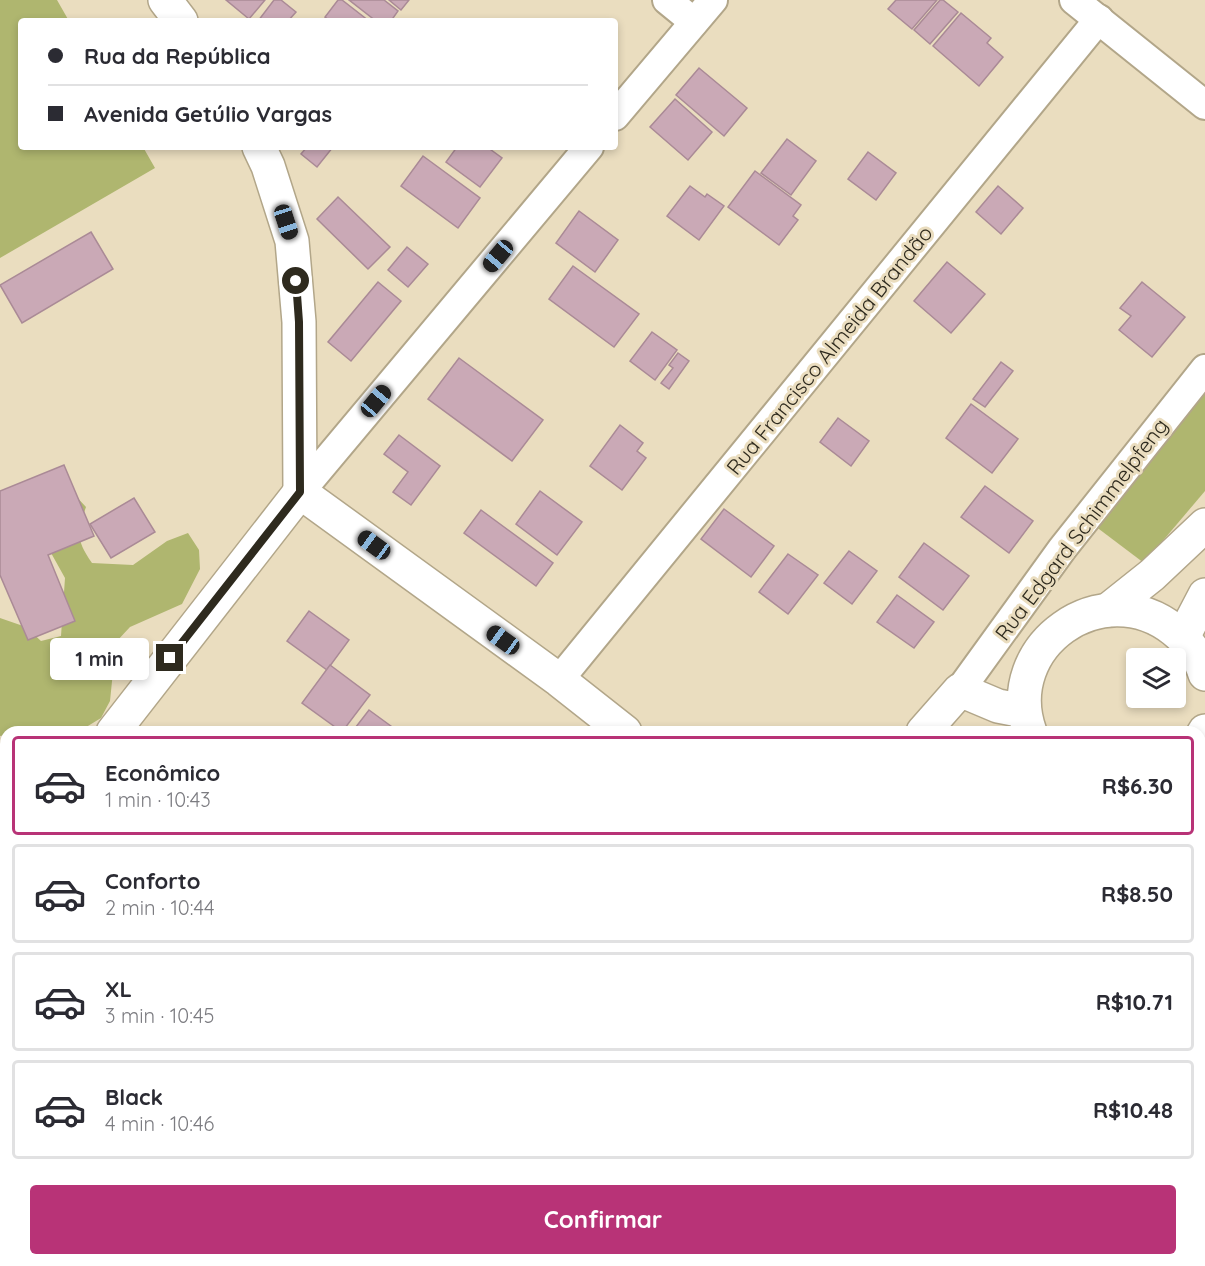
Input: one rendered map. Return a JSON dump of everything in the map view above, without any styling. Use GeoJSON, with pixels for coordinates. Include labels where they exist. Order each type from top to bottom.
{"type":"FeatureCollection","features":[{"type":"Feature","properties":{"kind":"street"},"geometry":{"type":"LineString","coordinates":[[165,0],[179,18]]}},
{"type":"Feature","properties":{"kind":"street"},"geometry":{"type":"LineString","coordinates":[[667,0],[694,22]]}},
{"type":"Feature","properties":{"kind":"street"},"geometry":{"type":"LineString","coordinates":[[618,112],[713,0]]}},
{"type":"Feature","properties":{"kind":"street"},"geometry":{"type":"LineString","coordinates":[[1074,0],[1205,105]]}},
{"type":"Feature","properties":{"kind":"street","name":"Rua Francisco Almeida Brandão"},"geometry":{"type":"LineString","coordinates":[[559,680],[1099,19]]}},
{"type":"Feature","properties":{"kind":"street"},"geometry":{"type":"LineString","coordinates":[[260,150],[268,166],[292,241],[299,322],[300,492]]}},
{"type":"Feature","properties":{"kind":"street"},"geometry":{"type":"LineString","coordinates":[[118,726],[300,492],[586,150]]}},
{"type":"Feature","properties":{"kind":"street","name":"Rua Edgard Schimmelpfeng"},"geometry":{"type":"LineString","coordinates":[[928,726],[960,690],[1062,549],[1205,369]]}},
{"type":"Feature","properties":{"kind":"street"},"geometry":{"type":"LineString","coordinates":[[300,492],[559,680],[617,726]]}},
{"type":"Feature","properties":{"kind":"street"},"geometry":{"type":"LineString","coordinates":[[1108,610],[1152,575],[1205,525]]}},
{"type":"Feature","properties":{"kind":"street"},"geometry":{"type":"LineString","coordinates":[[1024,723],[1026,679],[1040,650],[1062,627],[1091,613],[1129,610],[1149,615],[1167,624],[1196,648],[1205,596]]}},
{"type":"Feature","properties":{"kind":"street"},"geometry":{"type":"LineString","coordinates":[[960,690],[998,706],[1024,723]]}},
{"type":"Feature","properties":{"kind":"green space"},"geometry":{"type":"Polygon","coordinates":[[[0,0],[57,0],[67,18],[18,18],[18,150],[145,150],[155,168],[0,258],[0,0]]]}},
{"type":"Feature","properties":{"kind":"green space"},"geometry":{"type":"Polygon","coordinates":[[[1205,387],[1205,491],[1144,563],[1091,523],[1205,387]]]}},
{"type":"Feature","properties":{"kind":"green space"},"geometry":{"type":"Polygon","coordinates":[[[72,492],[86,507],[80,536],[83,548],[92,563],[133,565],[167,541],[188,533],[199,550],[200,569],[182,604],[130,627],[116,642],[110,701],[101,718],[88,726],[0,726],[0,618],[26,627],[41,641],[61,636],[65,578],[36,526],[72,492]]]}},
{"type":"Feature","properties":{"kind":"building"},"geometry":{"type":"Polygon","coordinates":[[[226,0],[265,0],[248,18],[226,0]]]}},
{"type":"Feature","properties":{"kind":"building"},"geometry":{"type":"Polygon","coordinates":[[[274,0],[281,0],[296,12],[291,18],[260,18],[274,0]]]}},
{"type":"Feature","properties":{"kind":"building"},"geometry":{"type":"Polygon","coordinates":[[[338,0],[342,0],[365,18],[326,18],[338,0]]]}},
{"type":"Feature","properties":{"kind":"building"},"geometry":{"type":"Polygon","coordinates":[[[349,0],[384,0],[398,11],[393,18],[372,18],[349,0]]]}},
{"type":"Feature","properties":{"kind":"building"},"geometry":{"type":"Polygon","coordinates":[[[389,0],[409,0],[401,10],[389,0]]]}},
{"type":"Feature","properties":{"kind":"building"},"geometry":{"type":"Polygon","coordinates":[[[896,0],[937,0],[912,29],[888,9],[896,0]]]}},
{"type":"Feature","properties":{"kind":"building"},"geometry":{"type":"Polygon","coordinates":[[[940,0],[958,12],[930,44],[914,30],[940,0]]]}},
{"type":"Feature","properties":{"kind":"building"},"geometry":{"type":"Polygon","coordinates":[[[961,13],[991,38],[987,43],[1003,57],[979,86],[933,46],[961,13]]]}},
{"type":"Feature","properties":{"kind":"building"},"geometry":{"type":"Polygon","coordinates":[[[699,68],[747,108],[724,136],[676,95],[699,68]]]}},
{"type":"Feature","properties":{"kind":"building"},"geometry":{"type":"Polygon","coordinates":[[[675,99],[712,132],[688,160],[650,127],[675,99]]]}},
{"type":"Feature","properties":{"kind":"building"},"geometry":{"type":"Polygon","coordinates":[[[787,139],[816,161],[791,195],[761,173],[787,139]]]}},
{"type":"Feature","properties":{"kind":"building"},"geometry":{"type":"Polygon","coordinates":[[[304,150],[331,150],[317,167],[301,154],[304,150]]]}},
{"type":"Feature","properties":{"kind":"building"},"geometry":{"type":"Polygon","coordinates":[[[455,150],[491,150],[502,158],[480,187],[446,162],[455,150]]]}},
{"type":"Feature","properties":{"kind":"building"},"geometry":{"type":"Polygon","coordinates":[[[868,152],[896,173],[876,200],[848,179],[868,152]]]}},
{"type":"Feature","properties":{"kind":"building"},"geometry":{"type":"Polygon","coordinates":[[[423,156],[480,198],[458,228],[401,186],[423,156]]]}},
{"type":"Feature","properties":{"kind":"building"},"geometry":{"type":"Polygon","coordinates":[[[755,171],[801,205],[793,216],[798,220],[779,245],[728,207],[755,171]]]}},
{"type":"Feature","properties":{"kind":"building"},"geometry":{"type":"Polygon","coordinates":[[[690,186],[705,197],[707,194],[724,206],[699,240],[667,216],[690,186]]]}},
{"type":"Feature","properties":{"kind":"building"},"geometry":{"type":"Polygon","coordinates":[[[998,186],[1023,208],[1001,234],[976,212],[998,186]]]}},
{"type":"Feature","properties":{"kind":"building"},"geometry":{"type":"Polygon","coordinates":[[[338,197],[390,247],[368,269],[317,219],[338,197]]]}},
{"type":"Feature","properties":{"kind":"building"},"geometry":{"type":"Polygon","coordinates":[[[579,211],[618,240],[595,272],[556,243],[579,211]]]}},
{"type":"Feature","properties":{"kind":"building"},"geometry":{"type":"Polygon","coordinates":[[[91,232],[113,269],[22,323],[0,285],[91,232]]]}},
{"type":"Feature","properties":{"kind":"building"},"geometry":{"type":"Polygon","coordinates":[[[407,247],[428,264],[408,287],[388,270],[407,247]]]}},
{"type":"Feature","properties":{"kind":"building"},"geometry":{"type":"Polygon","coordinates":[[[947,262],[985,294],[951,333],[914,301],[947,262]]]}},
{"type":"Feature","properties":{"kind":"building"},"geometry":{"type":"Polygon","coordinates":[[[573,266],[639,314],[614,347],[549,299],[573,266]]]}},
{"type":"Feature","properties":{"kind":"building"},"geometry":{"type":"Polygon","coordinates":[[[378,282],[401,301],[351,361],[328,342],[378,282]]]}},
{"type":"Feature","properties":{"kind":"building"},"geometry":{"type":"Polygon","coordinates":[[[1142,282],[1185,317],[1152,357],[1119,330],[1131,316],[1120,308],[1142,282]]]}},
{"type":"Feature","properties":{"kind":"building"},"geometry":{"type":"Polygon","coordinates":[[[652,332],[677,350],[655,380],[630,361],[652,332]]]}},
{"type":"Feature","properties":{"kind":"building"},"geometry":{"type":"Polygon","coordinates":[[[678,353],[689,361],[669,389],[661,383],[673,368],[669,365],[678,353]]]}},
{"type":"Feature","properties":{"kind":"building"},"geometry":{"type":"Polygon","coordinates":[[[459,358],[543,420],[512,461],[428,399],[459,358]]]}},
{"type":"Feature","properties":{"kind":"building"},"geometry":{"type":"Polygon","coordinates":[[[1001,362],[1013,371],[985,407],[973,399],[1001,362]]]}},
{"type":"Feature","properties":{"kind":"building"},"geometry":{"type":"Polygon","coordinates":[[[971,404],[1018,439],[992,473],[946,438],[971,404]]]}},
{"type":"Feature","properties":{"kind":"building"},"geometry":{"type":"Polygon","coordinates":[[[838,418],[869,441],[851,466],[820,442],[838,418]]]}},
{"type":"Feature","properties":{"kind":"building"},"geometry":{"type":"Polygon","coordinates":[[[620,425],[643,443],[637,451],[646,458],[622,490],[590,466],[620,425]]]}},
{"type":"Feature","properties":{"kind":"building"},"geometry":{"type":"Polygon","coordinates":[[[399,435],[440,466],[411,505],[393,492],[408,472],[384,454],[399,435]]]}},
{"type":"Feature","properties":{"kind":"building"},"geometry":{"type":"Polygon","coordinates":[[[64,465],[94,536],[48,555],[75,621],[28,640],[0,575],[0,491],[64,465]]]}},
{"type":"Feature","properties":{"kind":"building"},"geometry":{"type":"Polygon","coordinates":[[[985,486],[1033,521],[1009,553],[961,517],[985,486]]]}},
{"type":"Feature","properties":{"kind":"building"},"geometry":{"type":"Polygon","coordinates":[[[540,491],[582,522],[557,555],[516,524],[540,491]]]}},
{"type":"Feature","properties":{"kind":"building"},"geometry":{"type":"Polygon","coordinates":[[[134,498],[155,532],[111,558],[90,524],[134,498]]]}},
{"type":"Feature","properties":{"kind":"building"},"geometry":{"type":"Polygon","coordinates":[[[724,509],[774,546],[751,577],[701,539],[724,509]]]}},
{"type":"Feature","properties":{"kind":"building"},"geometry":{"type":"Polygon","coordinates":[[[481,510],[553,563],[536,586],[464,533],[481,510]]]}},
{"type":"Feature","properties":{"kind":"building"},"geometry":{"type":"Polygon","coordinates":[[[924,543],[969,576],[943,610],[899,577],[924,543]]]}},
{"type":"Feature","properties":{"kind":"building"},"geometry":{"type":"Polygon","coordinates":[[[849,551],[877,571],[852,604],[824,583],[849,551]]]}},
{"type":"Feature","properties":{"kind":"building"},"geometry":{"type":"Polygon","coordinates":[[[788,554],[818,575],[788,614],[759,592],[788,554]]]}},
{"type":"Feature","properties":{"kind":"building"},"geometry":{"type":"Polygon","coordinates":[[[897,595],[934,622],[914,648],[877,622],[897,595]]]}},
{"type":"Feature","properties":{"kind":"building"},"geometry":{"type":"Polygon","coordinates":[[[309,611],[349,640],[327,670],[287,641],[309,611]]]}},
{"type":"Feature","properties":{"kind":"building"},"geometry":{"type":"Polygon","coordinates":[[[330,665],[370,695],[347,726],[334,726],[302,703],[330,665]]]}},
{"type":"Feature","properties":{"kind":"building"},"geometry":{"type":"Polygon","coordinates":[[[369,710],[391,726],[357,726],[369,710]]]}},
{"type":"Feature","properties":{"kind":"route"},"geometry":{"type":"LineString","coordinates":[[170,658],[300,492],[299,322],[296,281]]}}]}
